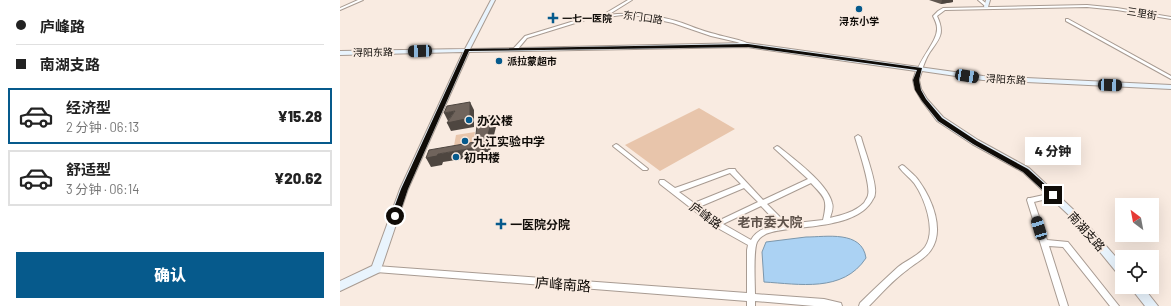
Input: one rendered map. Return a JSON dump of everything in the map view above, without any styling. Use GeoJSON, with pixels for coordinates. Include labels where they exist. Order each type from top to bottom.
{"type":"FeatureCollection","features":[{"type":"Feature","properties":{"kind":"main road"},"geometry":{"type":"LineString","coordinates":[[340,286],[376,269],[404,189],[467,50],[493,0]]}},
{"type":"Feature","properties":{"kind":"main road","name":"浔阳东路"},"geometry":{"type":"LineString","coordinates":[[340,53],[699,45],[751,46],[983,78],[1171,88]]}},
{"type":"Feature","properties":{"kind":"main road","name":"南湖支路"},"geometry":{"type":"LineString","coordinates":[[920,69],[916,80],[918,90],[924,100],[940,119],[975,142],[1026,170],[1075,216],[1115,263]]}},
{"type":"Feature","properties":{"kind":"main road"},"geometry":{"type":"LineString","coordinates":[[1142,294],[1152,306]]}},
{"type":"Feature","properties":{"kind":"street"},"geometry":{"type":"LineString","coordinates":[[340,9],[361,0]]}},
{"type":"Feature","properties":{"kind":"street"},"geometry":{"type":"LineString","coordinates":[[606,15],[630,0]]}},
{"type":"Feature","properties":{"kind":"street"},"geometry":{"type":"LineString","coordinates":[[980,0],[986,4]]}},
{"type":"Feature","properties":{"kind":"street","name":"三里街"},"geometry":{"type":"LineString","coordinates":[[920,69],[924,57],[936,42],[939,32],[940,24],[935,16],[944,9],[986,4],[1093,7],[1117,9],[1171,18]]}},
{"type":"Feature","properties":{"kind":"street","name":"东门口路"},"geometry":{"type":"LineString","coordinates":[[515,49],[526,37],[585,19],[606,15],[631,14],[674,22],[751,46]]}},
{"type":"Feature","properties":{"kind":"street"},"geometry":{"type":"LineString","coordinates":[[1067,20],[1171,78]]}},
{"type":"Feature","properties":{"kind":"street"},"geometry":{"type":"LineString","coordinates":[[751,302],[750,259],[752,244],[757,236],[765,231],[847,217],[863,208],[872,195],[872,189],[858,137]]}},
{"type":"Feature","properties":{"kind":"street"},"geometry":{"type":"LineString","coordinates":[[616,146],[645,168]]}},
{"type":"Feature","properties":{"kind":"street"},"geometry":{"type":"LineString","coordinates":[[777,148],[812,180],[829,203],[826,221]]}},
{"type":"Feature","properties":{"kind":"street"},"geometry":{"type":"LineString","coordinates":[[863,306],[903,268],[924,253],[930,245],[933,235],[933,223],[926,199],[916,181],[902,167]]}},
{"type":"Feature","properties":{"kind":"street"},"geometry":{"type":"LineString","coordinates":[[674,191],[732,170],[785,227]]}},
{"type":"Feature","properties":{"kind":"street"},"geometry":{"type":"LineString","coordinates":[[717,224],[812,180]]}},
{"type":"Feature","properties":{"kind":"street","name":"庐峰路"},"geometry":{"type":"LineString","coordinates":[[662,182],[717,224],[752,244]]}},
{"type":"Feature","properties":{"kind":"street"},"geometry":{"type":"LineString","coordinates":[[694,206],[745,185]]}},
{"type":"Feature","properties":{"kind":"street"},"geometry":{"type":"LineString","coordinates":[[1053,195],[1030,200],[1064,306]]}},
{"type":"Feature","properties":{"kind":"street"},"geometry":{"type":"LineString","coordinates":[[1044,243],[1065,244],[1115,306]]}},
{"type":"Feature","properties":{"kind":"street","name":"庐峰南路"},"geometry":{"type":"LineString","coordinates":[[376,269],[751,302],[824,303],[838,306]]}},
{"type":"Feature","properties":{"kind":"shaded area"},"geometry":{"type":"Polygon","coordinates":[[[699,108],[735,129],[660,171],[625,145],[699,108]]]}},
{"type":"Feature","properties":{"kind":"shaded area"},"geometry":{"type":"Polygon","coordinates":[[[475,132],[472,147],[453,151],[456,135],[475,132]]]}},
{"type":"Feature","properties":{"kind":"water"},"geometry":{"type":"Polygon","coordinates":[[[833,236],[851,239],[858,243],[863,249],[866,258],[856,269],[845,277],[833,282],[806,285],[764,282],[762,252],[766,242],[806,237],[833,236]]]}},
{"type":"Feature","properties":{"kind":"building"},"geometry":{"type":"Polygon","coordinates":[[[470,102],[470,118],[447,123],[455,111],[444,113],[447,106],[470,102]]]}},
{"type":"Feature","properties":{"kind":"building"},"geometry":{"type":"Polygon","coordinates":[[[493,115],[485,147],[480,152],[473,154],[474,148],[438,154],[437,156],[426,158],[429,150],[475,142],[478,118],[493,115]]]}},
{"type":"Feature","properties":{"kind":"place","name":"浔东小学"},"geometry":{"type":"Point","coordinates":[859,9]}},
{"type":"Feature","properties":{"kind":"place","name":"一七一医院"},"geometry":{"type":"Point","coordinates":[553,18]}},
{"type":"Feature","properties":{"kind":"place","name":"派拉蒙超市"},"geometry":{"type":"Point","coordinates":[499,61]}},
{"type":"Feature","properties":{"kind":"place","name":"办公楼"},"geometry":{"type":"Point","coordinates":[469,120]}},
{"type":"Feature","properties":{"kind":"place","name":"九江实验中学"},"geometry":{"type":"Point","coordinates":[465,141]}},
{"type":"Feature","properties":{"kind":"place","name":"初中楼"},"geometry":{"type":"Point","coordinates":[456,157]}},
{"type":"Feature","properties":{"kind":"place","name":"一医院分院"},"geometry":{"type":"Point","coordinates":[501,224]}},
{"type":"Feature","properties":{"kind":"district","name":"老市委大院"},"geometry":{"type":"Point","coordinates":[770,222]}},
{"type":"Feature","properties":{"kind":"route"},"geometry":{"type":"LineString","coordinates":[[395,216],[404,189],[467,50],[748,45],[920,69],[916,80],[918,90],[924,100],[940,119],[975,142],[1026,170],[1053,195]]}}]}
